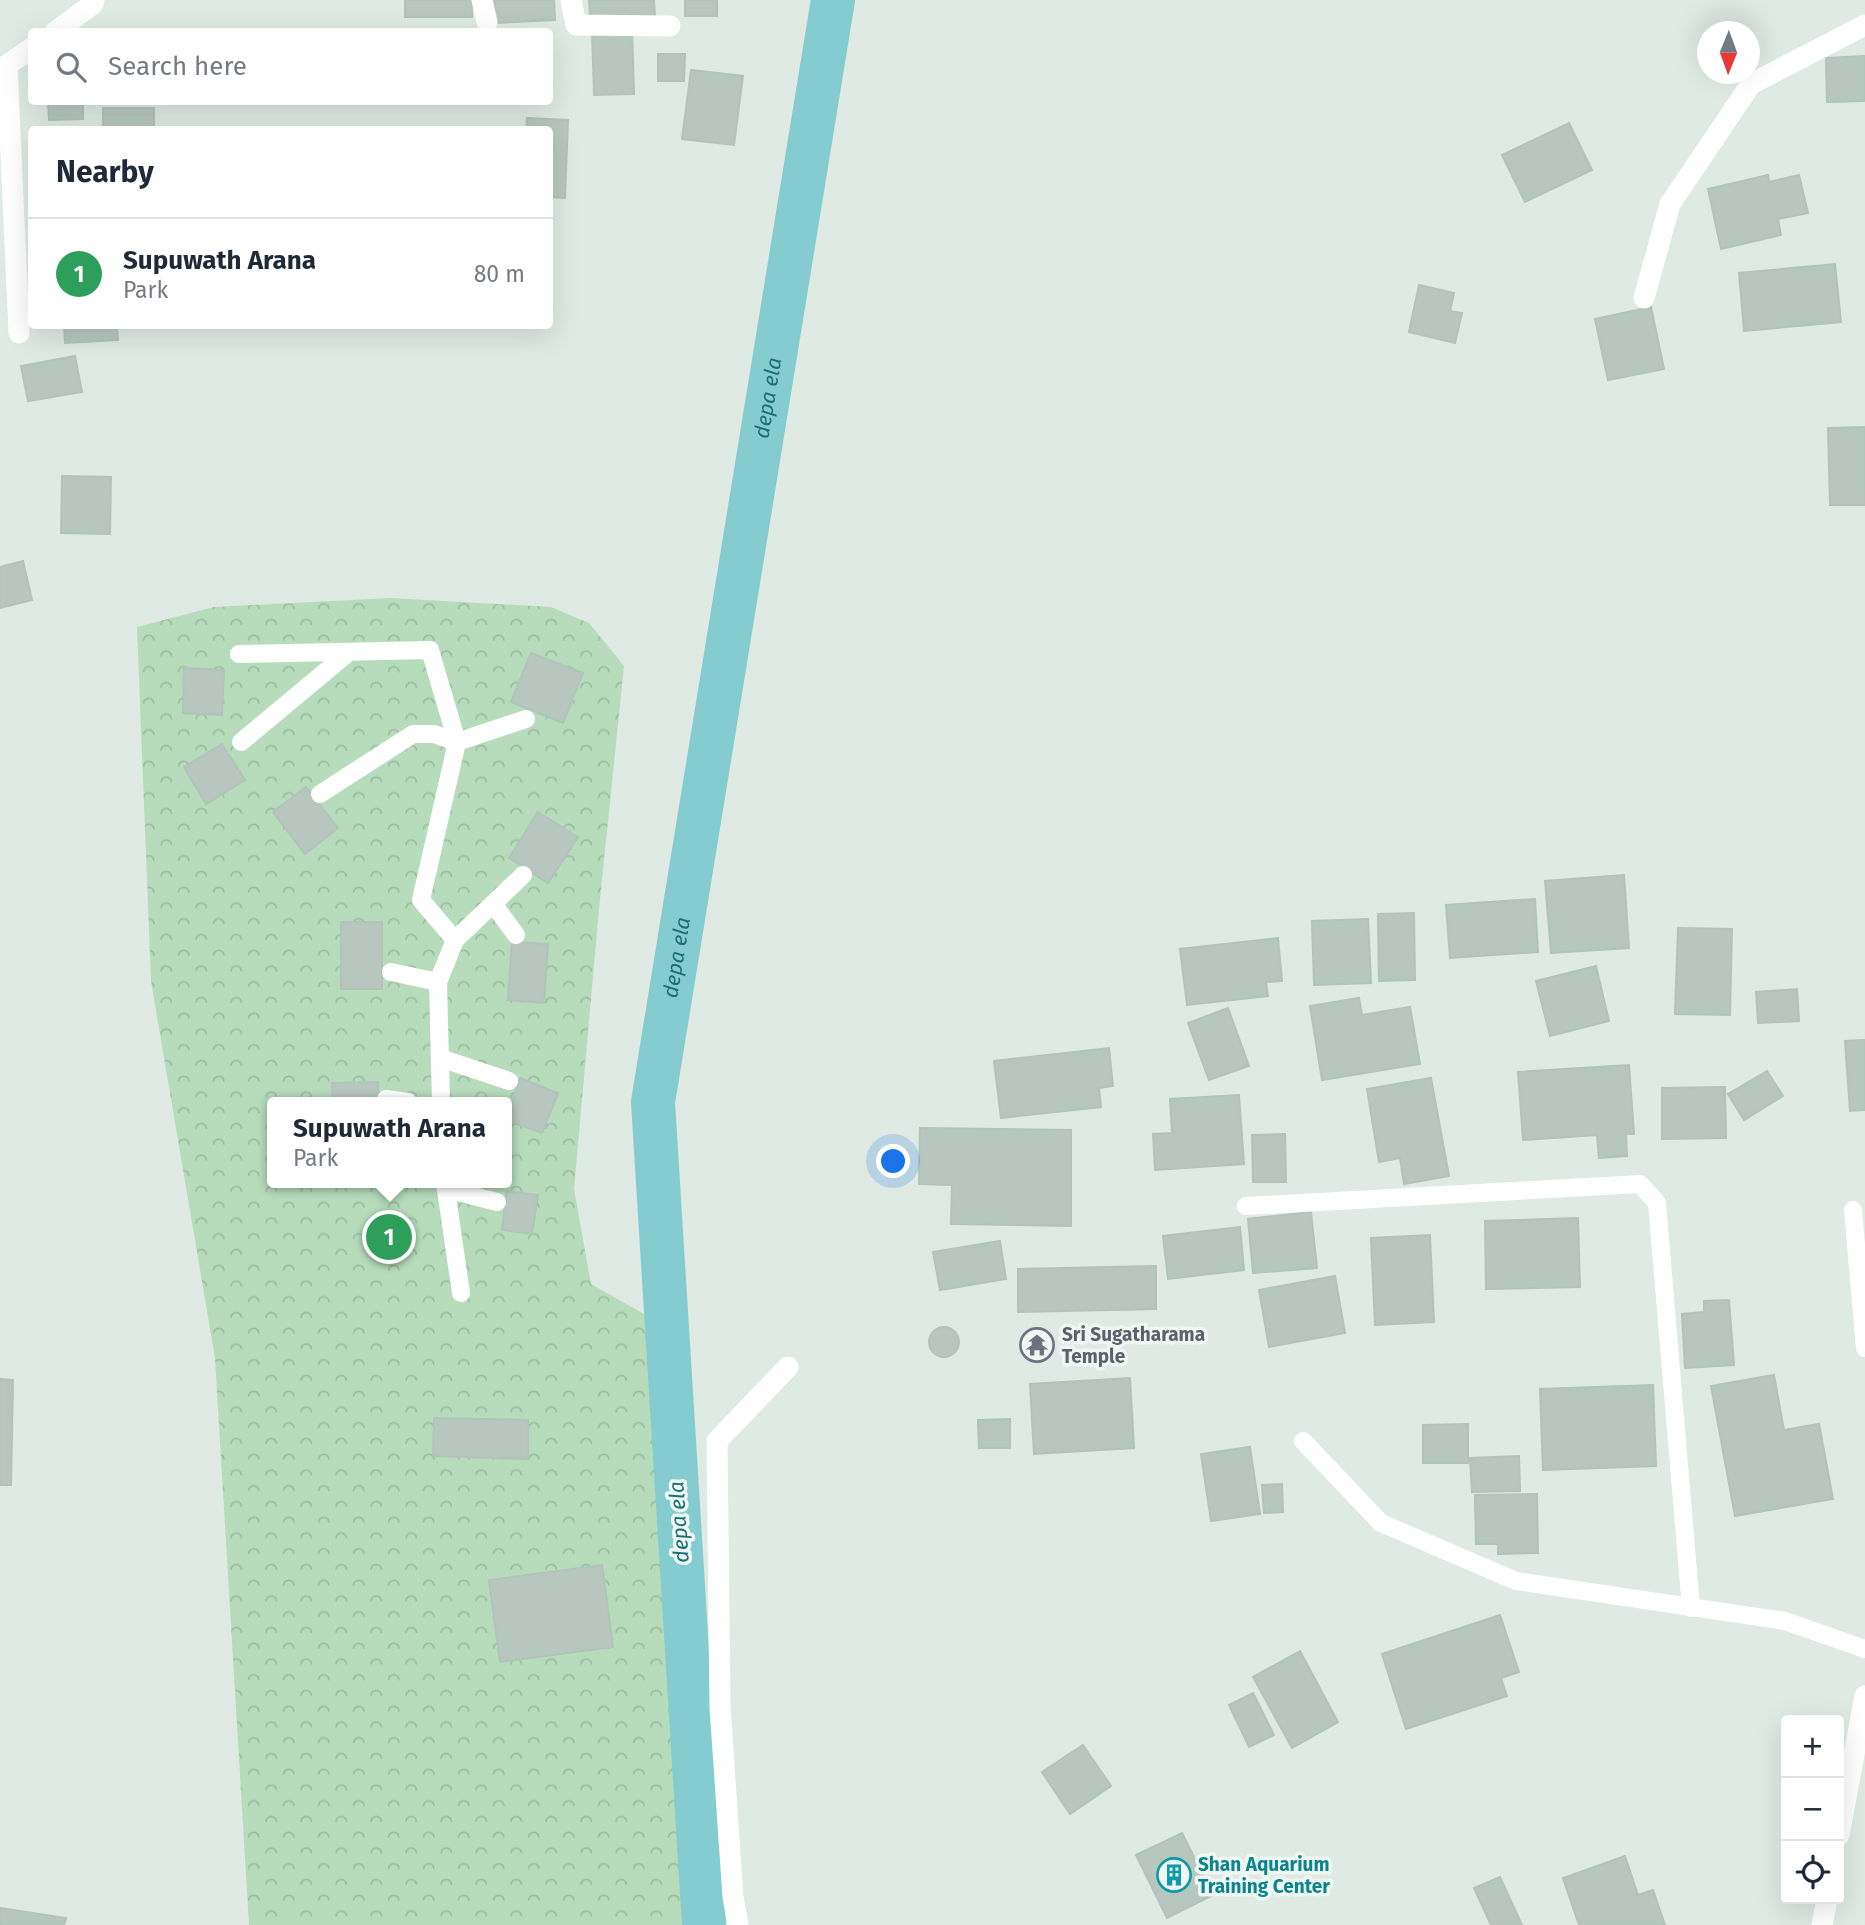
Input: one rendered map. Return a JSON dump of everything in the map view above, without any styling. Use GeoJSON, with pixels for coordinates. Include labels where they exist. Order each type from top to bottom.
{"type":"FeatureCollection","features":[{"type":"Feature","properties":{"kind":"street"},"geometry":{"type":"LineString","coordinates":[[60,28],[93,4],[94,0]]}},
{"type":"Feature","properties":{"kind":"street"},"geometry":{"type":"LineString","coordinates":[[482,0],[487,22]]}},
{"type":"Feature","properties":{"kind":"street"},"geometry":{"type":"LineString","coordinates":[[571,0],[576,25],[670,26]]}},
{"type":"Feature","properties":{"kind":"street"},"geometry":{"type":"LineString","coordinates":[[1644,298],[1670,204],[1751,84],[1865,25]]}},
{"type":"Feature","properties":{"kind":"street"},"geometry":{"type":"LineString","coordinates":[[19,333],[7,65],[28,51]]}},
{"type":"Feature","properties":{"kind":"street"},"geometry":{"type":"LineString","coordinates":[[738,1925],[733,1897],[720,1707],[717,1441],[788,1367]]}},
{"type":"Feature","properties":{"kind":"street"},"geometry":{"type":"LineString","coordinates":[[1844,1808],[1865,1696]]}},
{"type":"Feature","properties":{"kind":"street"},"geometry":{"type":"LineString","coordinates":[[1822,1925],[1826,1904]]}},
{"type":"Feature","properties":{"kind":"lane"},"geometry":{"type":"LineString","coordinates":[[239,654],[430,650],[457,742],[421,900],[455,940]]}},
{"type":"Feature","properties":{"kind":"lane"},"geometry":{"type":"LineString","coordinates":[[241,742],[349,652]]}},
{"type":"Feature","properties":{"kind":"lane"},"geometry":{"type":"LineString","coordinates":[[320,794],[413,734],[434,734],[457,742],[526,719]]}},
{"type":"Feature","properties":{"kind":"lane"},"geometry":{"type":"LineString","coordinates":[[441,1097],[438,982],[455,940],[523,876]]}},
{"type":"Feature","properties":{"kind":"lane"},"geometry":{"type":"LineString","coordinates":[[494,905],[516,935]]}},
{"type":"Feature","properties":{"kind":"lane"},"geometry":{"type":"LineString","coordinates":[[391,972],[438,982]]}},
{"type":"Feature","properties":{"kind":"lane"},"geometry":{"type":"LineString","coordinates":[[440,1058],[509,1081]]}},
{"type":"Feature","properties":{"kind":"lane"},"geometry":{"type":"LineString","coordinates":[[1246,1206],[1640,1184],[1657,1203],[1691,1608]]}},
{"type":"Feature","properties":{"kind":"lane"},"geometry":{"type":"LineString","coordinates":[[446,1188],[461,1293]]}},
{"type":"Feature","properties":{"kind":"lane"},"geometry":{"type":"LineString","coordinates":[[452,1188],[497,1202]]}},
{"type":"Feature","properties":{"kind":"lane"},"geometry":{"type":"LineString","coordinates":[[1853,1210],[1865,1348]]}},
{"type":"Feature","properties":{"kind":"lane"},"geometry":{"type":"LineString","coordinates":[[1303,1441],[1381,1523],[1516,1581],[1785,1622],[1865,1649]]}},
{"type":"Feature","properties":{"kind":"green space"},"geometry":{"type":"Polygon","coordinates":[[[391,598],[551,607],[589,623],[624,666],[574,1189],[591,1284],[667,1327],[704,1925],[249,1925],[215,1358],[151,981],[137,627],[214,607],[391,598]]]}},
{"type":"Feature","properties":{"kind":"building"},"geometry":{"type":"Polygon","coordinates":[[[405,0],[472,0],[472,17],[405,17],[405,0]]]}},
{"type":"Feature","properties":{"kind":"building"},"geometry":{"type":"Polygon","coordinates":[[[494,0],[554,0],[555,20],[495,23],[494,0]]]}},
{"type":"Feature","properties":{"kind":"building"},"geometry":{"type":"Polygon","coordinates":[[[589,0],[654,0],[655,16],[590,17],[589,0]]]}},
{"type":"Feature","properties":{"kind":"building"},"geometry":{"type":"Polygon","coordinates":[[[685,0],[717,0],[717,16],[685,16],[685,0]]]}},
{"type":"Feature","properties":{"kind":"building"},"geometry":{"type":"Polygon","coordinates":[[[632,30],[634,94],[594,95],[592,31],[632,30]]]}},
{"type":"Feature","properties":{"kind":"building"},"geometry":{"type":"Polygon","coordinates":[[[658,54],[685,54],[684,81],[658,81],[658,54]]]}},
{"type":"Feature","properties":{"kind":"building"},"geometry":{"type":"Polygon","coordinates":[[[1865,56],[1865,101],[1827,102],[1826,58],[1865,56]]]}},
{"type":"Feature","properties":{"kind":"building"},"geometry":{"type":"Polygon","coordinates":[[[691,70],[743,76],[734,145],[682,139],[691,70]]]}},
{"type":"Feature","properties":{"kind":"building"},"geometry":{"type":"Polygon","coordinates":[[[48,105],[83,105],[83,119],[49,120],[48,105]]]}},
{"type":"Feature","properties":{"kind":"building"},"geometry":{"type":"Polygon","coordinates":[[[103,108],[154,108],[154,126],[103,126],[103,108]]]}},
{"type":"Feature","properties":{"kind":"building"},"geometry":{"type":"Polygon","coordinates":[[[527,118],[568,120],[565,198],[553,197],[553,126],[526,126],[527,118]]]}},
{"type":"Feature","properties":{"kind":"building"},"geometry":{"type":"Polygon","coordinates":[[[1569,123],[1592,170],[1525,202],[1502,155],[1569,123]]]}},
{"type":"Feature","properties":{"kind":"building"},"geometry":{"type":"Polygon","coordinates":[[[1768,175],[1769,182],[1799,175],[1808,213],[1778,219],[1781,235],[1721,249],[1708,189],[1768,175]]]}},
{"type":"Feature","properties":{"kind":"building"},"geometry":{"type":"Polygon","coordinates":[[[1835,264],[1841,322],[1744,331],[1739,273],[1835,264]]]}},
{"type":"Feature","properties":{"kind":"building"},"geometry":{"type":"Polygon","coordinates":[[[1419,285],[1454,293],[1450,311],[1462,313],[1455,343],[1409,332],[1419,285]]]}},
{"type":"Feature","properties":{"kind":"building"},"geometry":{"type":"Polygon","coordinates":[[[1651,307],[1664,369],[1608,380],[1595,319],[1651,307]]]}},
{"type":"Feature","properties":{"kind":"building"},"geometry":{"type":"Polygon","coordinates":[[[64,329],[117,329],[118,340],[65,343],[64,329]]]}},
{"type":"Feature","properties":{"kind":"building"},"geometry":{"type":"Polygon","coordinates":[[[75,356],[82,392],[28,401],[21,366],[75,356]]]}},
{"type":"Feature","properties":{"kind":"building"},"geometry":{"type":"Polygon","coordinates":[[[1865,427],[1865,505],[1830,505],[1828,428],[1865,427]]]}},
{"type":"Feature","properties":{"kind":"building"},"geometry":{"type":"Polygon","coordinates":[[[62,476],[111,477],[110,534],[61,533],[62,476]]]}},
{"type":"Feature","properties":{"kind":"building"},"geometry":{"type":"Polygon","coordinates":[[[23,561],[32,600],[0,608],[0,567],[23,561]]]}},
{"type":"Feature","properties":{"kind":"building"},"geometry":{"type":"Polygon","coordinates":[[[531,653],[583,673],[563,723],[511,702],[531,653]]]}},
{"type":"Feature","properties":{"kind":"building"},"geometry":{"type":"Polygon","coordinates":[[[184,668],[224,670],[222,715],[183,713],[184,668]]]}},
{"type":"Feature","properties":{"kind":"building"},"geometry":{"type":"Polygon","coordinates":[[[222,744],[245,780],[206,804],[184,767],[222,744]]]}},
{"type":"Feature","properties":{"kind":"building"},"geometry":{"type":"Polygon","coordinates":[[[306,787],[338,828],[305,854],[273,812],[306,787]]]}},
{"type":"Feature","properties":{"kind":"building"},"geometry":{"type":"Polygon","coordinates":[[[538,812],[578,837],[548,883],[509,858],[538,812]]]}},
{"type":"Feature","properties":{"kind":"building"},"geometry":{"type":"Polygon","coordinates":[[[1624,875],[1629,948],[1551,953],[1545,881],[1624,875]]]}},
{"type":"Feature","properties":{"kind":"building"},"geometry":{"type":"Polygon","coordinates":[[[1535,899],[1538,952],[1450,958],[1446,905],[1535,899]]]}},
{"type":"Feature","properties":{"kind":"building"},"geometry":{"type":"Polygon","coordinates":[[[1414,913],[1415,980],[1379,981],[1378,914],[1414,913]]]}},
{"type":"Feature","properties":{"kind":"building"},"geometry":{"type":"Polygon","coordinates":[[[1368,919],[1371,983],[1314,985],[1312,921],[1368,919]]]}},
{"type":"Feature","properties":{"kind":"building"},"geometry":{"type":"Polygon","coordinates":[[[341,922],[382,922],[382,989],[341,989],[341,922]]]}},
{"type":"Feature","properties":{"kind":"building"},"geometry":{"type":"Polygon","coordinates":[[[1678,928],[1732,929],[1730,1015],[1675,1014],[1678,928]]]}},
{"type":"Feature","properties":{"kind":"building"},"geometry":{"type":"Polygon","coordinates":[[[1278,938],[1282,981],[1266,982],[1268,996],[1187,1005],[1180,949],[1278,938]]]}},
{"type":"Feature","properties":{"kind":"building"},"geometry":{"type":"Polygon","coordinates":[[[512,942],[548,944],[544,1003],[508,1000],[512,942]]]}},
{"type":"Feature","properties":{"kind":"building"},"geometry":{"type":"Polygon","coordinates":[[[1596,966],[1609,1021],[1550,1036],[1536,981],[1596,966]]]}},
{"type":"Feature","properties":{"kind":"building"},"geometry":{"type":"Polygon","coordinates":[[[1797,989],[1799,1021],[1758,1023],[1756,992],[1797,989]]]}},
{"type":"Feature","properties":{"kind":"building"},"geometry":{"type":"Polygon","coordinates":[[[1359,998],[1362,1015],[1410,1007],[1420,1064],[1322,1080],[1310,1006],[1359,998]]]}},
{"type":"Feature","properties":{"kind":"building"},"geometry":{"type":"Polygon","coordinates":[[[1228,1008],[1249,1066],[1209,1080],[1188,1023],[1228,1008]]]}},
{"type":"Feature","properties":{"kind":"building"},"geometry":{"type":"Polygon","coordinates":[[[1865,1040],[1865,1110],[1850,1111],[1845,1041],[1865,1040]]]}},
{"type":"Feature","properties":{"kind":"building"},"geometry":{"type":"Polygon","coordinates":[[[1109,1048],[1113,1086],[1099,1088],[1101,1107],[1001,1118],[994,1061],[1109,1048]]]}},
{"type":"Feature","properties":{"kind":"building"},"geometry":{"type":"Polygon","coordinates":[[[1629,1065],[1634,1134],[1626,1134],[1627,1156],[1599,1158],[1597,1135],[1523,1140],[1518,1072],[1629,1065]]]}},
{"type":"Feature","properties":{"kind":"building"},"geometry":{"type":"Polygon","coordinates":[[[1767,1071],[1783,1096],[1744,1120],[1728,1094],[1767,1071]]]}},
{"type":"Feature","properties":{"kind":"building"},"geometry":{"type":"Polygon","coordinates":[[[520,1078],[558,1093],[542,1133],[512,1122],[512,1102],[520,1078]]]}},
{"type":"Feature","properties":{"kind":"building"},"geometry":{"type":"Polygon","coordinates":[[[1431,1078],[1449,1176],[1404,1184],[1400,1158],[1379,1162],[1367,1089],[1431,1078]]]}},
{"type":"Feature","properties":{"kind":"building"},"geometry":{"type":"Polygon","coordinates":[[[378,1082],[378,1097],[333,1097],[332,1083],[378,1082]]]}},
{"type":"Feature","properties":{"kind":"building"},"geometry":{"type":"Polygon","coordinates":[[[1725,1087],[1726,1138],[1662,1139],[1662,1088],[1725,1087]]]}},
{"type":"Feature","properties":{"kind":"building"},"geometry":{"type":"Polygon","coordinates":[[[1239,1095],[1244,1164],[1155,1170],[1153,1134],[1172,1133],[1170,1099],[1239,1095]]]}},
{"type":"Feature","properties":{"kind":"building"},"geometry":{"type":"Polygon","coordinates":[[[920,1128],[1071,1130],[1071,1226],[951,1224],[952,1185],[919,1184],[920,1128]]]}},
{"type":"Feature","properties":{"kind":"building"},"geometry":{"type":"Polygon","coordinates":[[[1285,1134],[1286,1182],[1253,1182],[1252,1135],[1285,1134]]]}},
{"type":"Feature","properties":{"kind":"building"},"geometry":{"type":"Polygon","coordinates":[[[507,1191],[538,1195],[532,1234],[502,1230],[507,1191]]]}},
{"type":"Feature","properties":{"kind":"building"},"geometry":{"type":"Polygon","coordinates":[[[1311,1212],[1317,1268],[1253,1273],[1248,1219],[1311,1212]]]}},
{"type":"Feature","properties":{"kind":"building"},"geometry":{"type":"Polygon","coordinates":[[[1578,1218],[1580,1287],[1486,1289],[1485,1221],[1578,1218]]]}},
{"type":"Feature","properties":{"kind":"building"},"geometry":{"type":"Polygon","coordinates":[[[1240,1227],[1244,1270],[1168,1279],[1163,1236],[1240,1227]]]}},
{"type":"Feature","properties":{"kind":"building"},"geometry":{"type":"Polygon","coordinates":[[[1430,1235],[1434,1322],[1375,1325],[1371,1238],[1430,1235]]]}},
{"type":"Feature","properties":{"kind":"building"},"geometry":{"type":"Polygon","coordinates":[[[1000,1241],[1006,1279],[940,1290],[933,1252],[1000,1241]]]}},
{"type":"Feature","properties":{"kind":"building"},"geometry":{"type":"Polygon","coordinates":[[[1156,1266],[1156,1309],[1018,1312],[1018,1269],[1156,1266]]]}},
{"type":"Feature","properties":{"kind":"building"},"geometry":{"type":"Polygon","coordinates":[[[1335,1276],[1345,1333],[1269,1347],[1259,1290],[1335,1276]]]}},
{"type":"Feature","properties":{"kind":"building"},"geometry":{"type":"Polygon","coordinates":[[[1729,1300],[1734,1365],[1685,1368],[1682,1314],[1704,1312],[1704,1301],[1729,1300]]]}},
{"type":"Feature","properties":{"kind":"building"},"geometry":{"type":"Polygon","coordinates":[[[944,1327],[955,1331],[959,1342],[955,1353],[944,1357],[933,1353],[929,1342],[933,1331],[944,1327]]]}},
{"type":"Feature","properties":{"kind":"building"},"geometry":{"type":"Polygon","coordinates":[[[1774,1375],[1784,1430],[1819,1424],[1833,1499],[1735,1516],[1711,1386],[1774,1375]]]}},
{"type":"Feature","properties":{"kind":"building"},"geometry":{"type":"Polygon","coordinates":[[[1130,1378],[1134,1448],[1034,1454],[1030,1384],[1130,1378]]]}},
{"type":"Feature","properties":{"kind":"building"},"geometry":{"type":"Polygon","coordinates":[[[0,1379],[13,1380],[11,1485],[0,1485],[0,1379]]]}},
{"type":"Feature","properties":{"kind":"building"},"geometry":{"type":"Polygon","coordinates":[[[1653,1385],[1656,1466],[1543,1470],[1540,1389],[1653,1385]]]}},
{"type":"Feature","properties":{"kind":"building"},"geometry":{"type":"Polygon","coordinates":[[[434,1418],[528,1420],[528,1459],[433,1456],[434,1418]]]}},
{"type":"Feature","properties":{"kind":"building"},"geometry":{"type":"Polygon","coordinates":[[[1010,1419],[1010,1448],[979,1448],[978,1420],[1010,1419]]]}},
{"type":"Feature","properties":{"kind":"building"},"geometry":{"type":"Polygon","coordinates":[[[1468,1424],[1468,1463],[1423,1463],[1423,1425],[1468,1424]]]}},
{"type":"Feature","properties":{"kind":"building"},"geometry":{"type":"Polygon","coordinates":[[[1250,1447],[1260,1514],[1211,1521],[1201,1454],[1250,1447]]]}},
{"type":"Feature","properties":{"kind":"building"},"geometry":{"type":"Polygon","coordinates":[[[1519,1456],[1520,1491],[1472,1492],[1470,1458],[1519,1456]]]}},
{"type":"Feature","properties":{"kind":"building"},"geometry":{"type":"Polygon","coordinates":[[[1282,1484],[1283,1512],[1264,1513],[1262,1485],[1282,1484]]]}},
{"type":"Feature","properties":{"kind":"building"},"geometry":{"type":"Polygon","coordinates":[[[1537,1494],[1538,1553],[1498,1554],[1498,1544],[1476,1544],[1475,1495],[1537,1494]]]}},
{"type":"Feature","properties":{"kind":"building"},"geometry":{"type":"Polygon","coordinates":[[[602,1565],[613,1647],[500,1662],[489,1580],[602,1565]]]}},
{"type":"Feature","properties":{"kind":"building"},"geometry":{"type":"Polygon","coordinates":[[[1500,1615],[1519,1672],[1501,1678],[1507,1696],[1406,1729],[1382,1654],[1500,1615]]]}},
{"type":"Feature","properties":{"kind":"building"},"geometry":{"type":"Polygon","coordinates":[[[1300,1651],[1338,1722],[1292,1748],[1253,1677],[1300,1651]]]}},
{"type":"Feature","properties":{"kind":"building"},"geometry":{"type":"Polygon","coordinates":[[[1253,1693],[1274,1735],[1249,1747],[1229,1705],[1253,1693]]]}},
{"type":"Feature","properties":{"kind":"building"},"geometry":{"type":"Polygon","coordinates":[[[1083,1745],[1111,1786],[1070,1814],[1042,1772],[1083,1745]]]}},
{"type":"Feature","properties":{"kind":"building","name":"Shan Aquarium Training Center"},"geometry":{"type":"Polygon","coordinates":[[[1182,1833],[1213,1895],[1167,1918],[1136,1855],[1182,1833]]]}},
{"type":"Feature","properties":{"kind":"building"},"geometry":{"type":"Polygon","coordinates":[[[1625,1856],[1638,1895],[1653,1890],[1665,1925],[1579,1925],[1563,1878],[1625,1856]]]}},
{"type":"Feature","properties":{"kind":"building"},"geometry":{"type":"Polygon","coordinates":[[[1500,1877],[1522,1925],[1491,1925],[1474,1888],[1500,1877]]]}},
{"type":"Feature","properties":{"kind":"building"},"geometry":{"type":"Polygon","coordinates":[[[0,1908],[66,1918],[64,1925],[0,1925],[0,1908]]]}},
{"type":"Feature","properties":{"kind":"waterway","name":"depa ela"},"geometry":{"type":"LineString","coordinates":[[704,1925],[653,1102],[833,0]]}},
{"type":"Feature","properties":{"kind":"place","name":"Supuwath Arana"},"geometry":{"type":"Point","coordinates":[389,1237]}},
{"type":"Feature","properties":{"kind":"place","name":"Sri Sugatharama Temple"},"geometry":{"type":"Point","coordinates":[1037,1345]}},
{"type":"Feature","properties":{"kind":"place","name":"Shan Aquarium Training Center"},"geometry":{"type":"Point","coordinates":[1174,1875]}}]}
